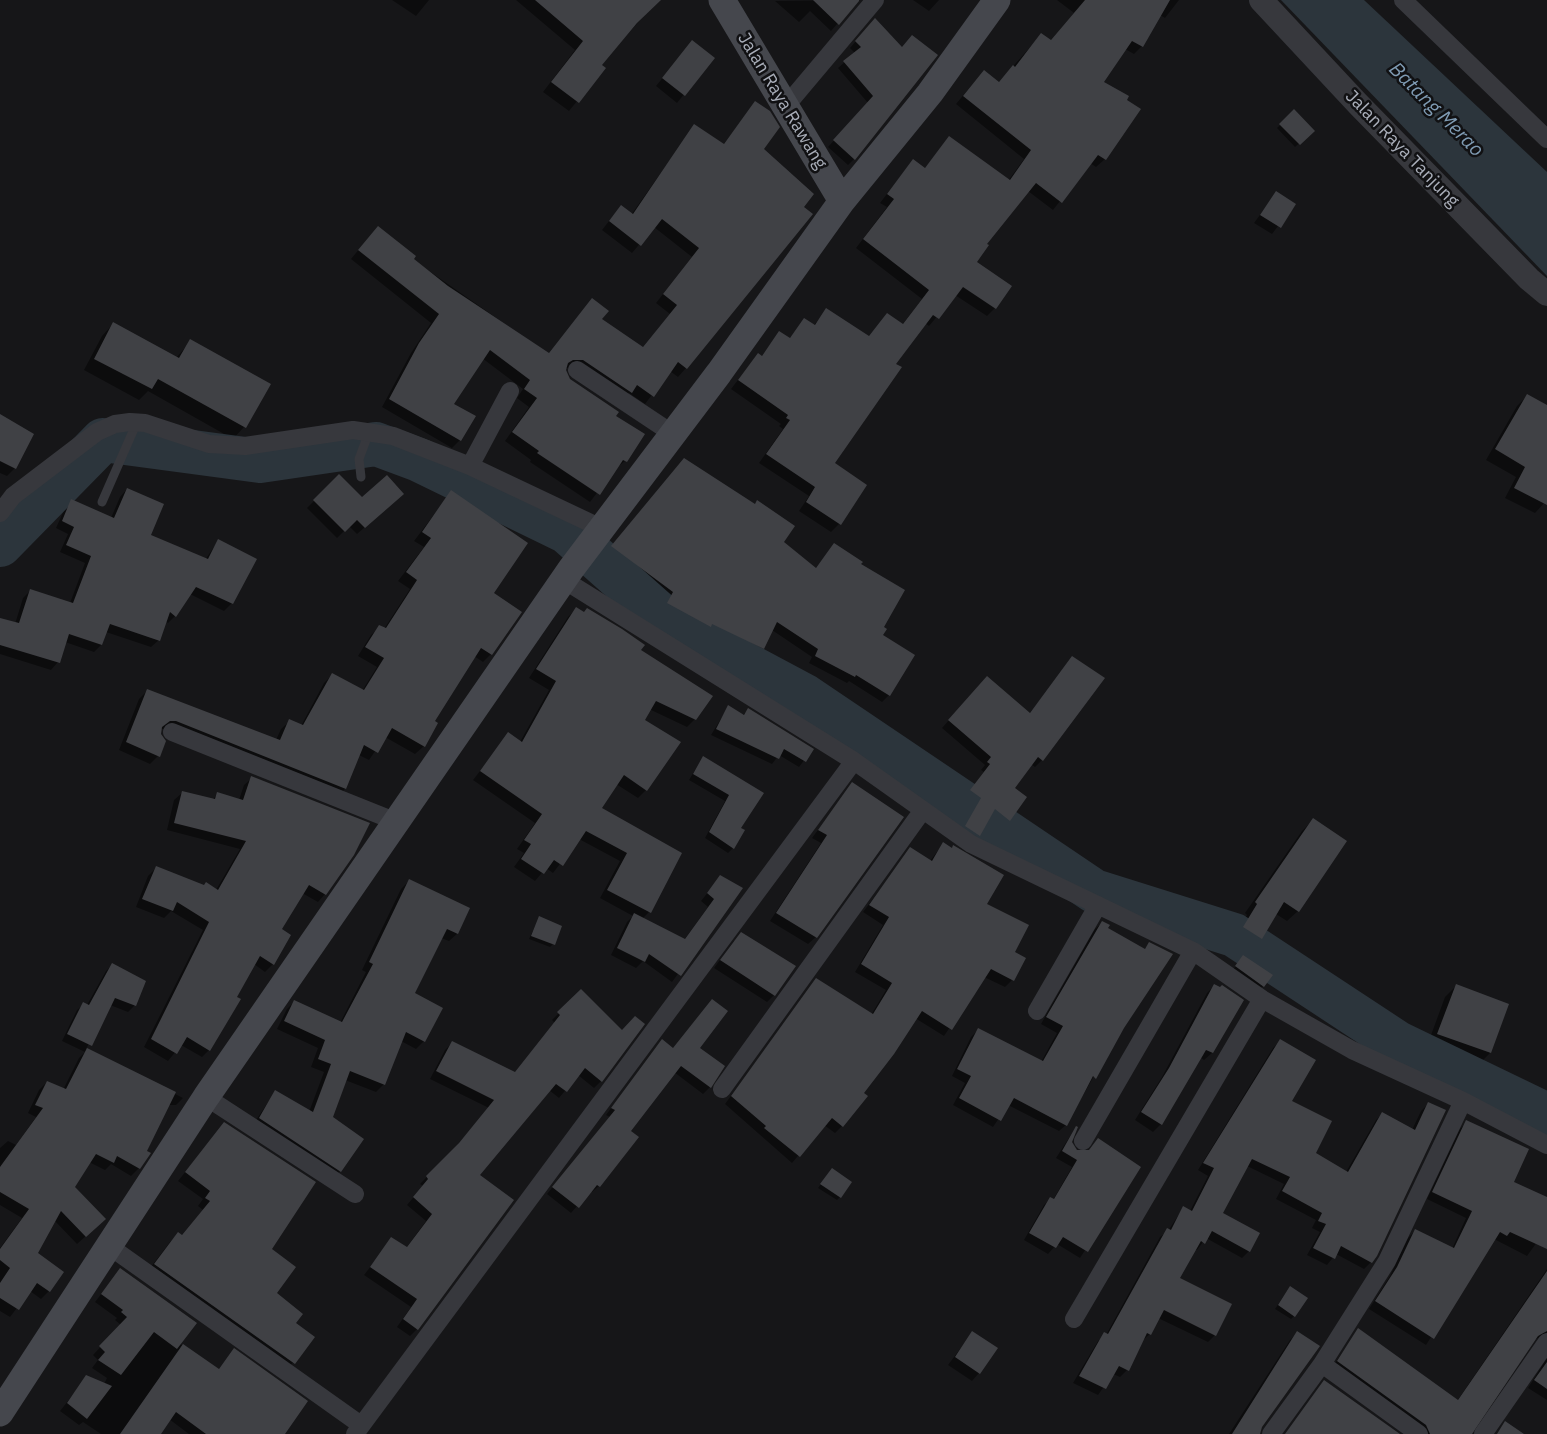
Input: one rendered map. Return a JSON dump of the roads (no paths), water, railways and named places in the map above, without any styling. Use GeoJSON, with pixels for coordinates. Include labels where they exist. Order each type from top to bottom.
{"type":"FeatureCollection","features":[{"type":"Feature","properties":{"kind":"main road","name":"Jalan Raya Rawang"},"geometry":{"type":"LineString","coordinates":[[722,0],[842,201]]}},
{"type":"Feature","properties":{"kind":"main road"},"geometry":{"type":"LineString","coordinates":[[0,1413],[206,1097],[568,575],[842,201],[930,93],[996,0]]}},
{"type":"Feature","properties":{"kind":"street"},"geometry":{"type":"LineString","coordinates":[[785,108],[875,0]]}},
{"type":"Feature","properties":{"kind":"street","name":"Jalan Raya Tanjung"},"geometry":{"type":"LineString","coordinates":[[1261,0],[1358,104],[1529,279],[1547,294]]}},
{"type":"Feature","properties":{"kind":"street"},"geometry":{"type":"LineString","coordinates":[[1403,0],[1547,139]]}},
{"type":"Feature","properties":{"kind":"street"},"geometry":{"type":"LineString","coordinates":[[577,370],[673,434]]}},
{"type":"Feature","properties":{"kind":"street"},"geometry":{"type":"LineString","coordinates":[[470,466],[510,391]]}},
{"type":"Feature","properties":{"kind":"street"},"geometry":{"type":"LineString","coordinates":[[0,513],[13,496],[97,432],[115,424],[209,444],[245,446],[353,430],[368,436],[393,436],[470,466],[598,533]]}},
{"type":"Feature","properties":{"kind":"street"},"geometry":{"type":"LineString","coordinates":[[568,575],[854,761],[971,844],[1193,951],[1262,999],[1352,1050],[1463,1101],[1547,1145]]}},
{"type":"Feature","properties":{"kind":"street"},"geometry":{"type":"LineString","coordinates":[[172,732],[397,822]]}},
{"type":"Feature","properties":{"kind":"street"},"geometry":{"type":"LineString","coordinates":[[109,1246],[358,1430],[854,761]]}},
{"type":"Feature","properties":{"kind":"street"},"geometry":{"type":"LineString","coordinates":[[722,1089],[923,810]]}},
{"type":"Feature","properties":{"kind":"street"},"geometry":{"type":"LineString","coordinates":[[1037,1011],[1098,905]]}},
{"type":"Feature","properties":{"kind":"street"},"geometry":{"type":"LineString","coordinates":[[1083,1141],[1193,951]]}},
{"type":"Feature","properties":{"kind":"street"},"geometry":{"type":"LineString","coordinates":[[1074,1319],[1262,999]]}},
{"type":"Feature","properties":{"kind":"street"},"geometry":{"type":"LineString","coordinates":[[206,1097],[355,1194]]}},
{"type":"Feature","properties":{"kind":"street"},"geometry":{"type":"LineString","coordinates":[[1271,1434],[1322,1364],[1387,1261],[1463,1101]]}},
{"type":"Feature","properties":{"kind":"street"},"geometry":{"type":"LineString","coordinates":[[1483,1434],[1547,1342]]}},
{"type":"Feature","properties":{"kind":"street"},"geometry":{"type":"LineString","coordinates":[[1322,1364],[1419,1434]]}},
{"type":"Feature","properties":{"kind":"lane"},"geometry":{"type":"LineString","coordinates":[[102,502],[136,427]]}},
{"type":"Feature","properties":{"kind":"lane"},"geometry":{"type":"LineString","coordinates":[[361,477],[359,459],[368,436]]}},
{"type":"Feature","properties":{"kind":"water","name":"Batang Merao"},"geometry":{"type":"Polygon","coordinates":[[[1281,0],[1364,0],[1547,172],[1547,276],[1281,0]]]}},
{"type":"Feature","properties":{"kind":"waterway"},"geometry":{"type":"LineString","coordinates":[[0,545],[103,440],[260,461],[376,444],[419,460],[567,532],[672,625],[805,696],[1094,891],[1234,935],[1398,1043],[1547,1115]]}}]}
